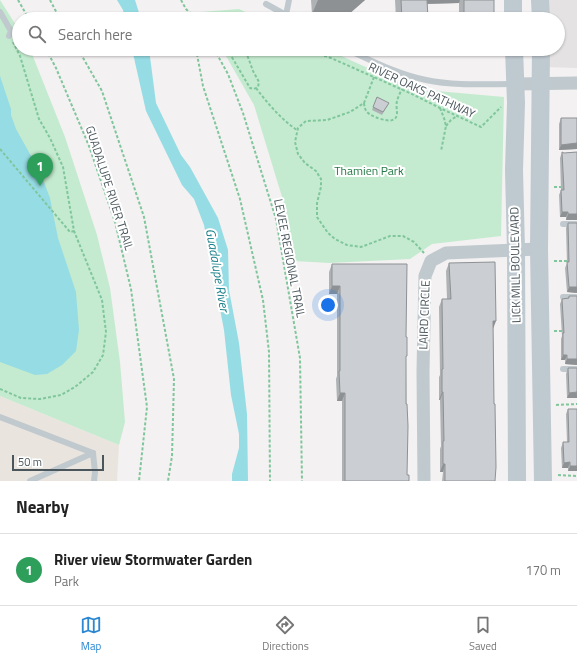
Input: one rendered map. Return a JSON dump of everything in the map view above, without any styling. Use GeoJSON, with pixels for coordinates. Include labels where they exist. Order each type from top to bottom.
{"type":"FeatureCollection","features":[{"type":"Feature","properties":{"kind":"main road"},"geometry":{"type":"LineString","coordinates":[[513,0],[513,12]]}},
{"type":"Feature","properties":{"kind":"main road"},"geometry":{"type":"LineString","coordinates":[[540,0],[541,12]]}},
{"type":"Feature","properties":{"kind":"main road","name":"LICK MILL BOULEVARD"},"geometry":{"type":"LineString","coordinates":[[514,56],[516,84],[514,170],[516,250],[517,481]]}},
{"type":"Feature","properties":{"kind":"main road","name":"LICK MILL BOULEVARD"},"geometry":{"type":"LineString","coordinates":[[541,56],[539,255],[543,478]]}},
{"type":"Feature","properties":{"kind":"street"},"geometry":{"type":"LineString","coordinates":[[516,84],[577,83]]}},
{"type":"Feature","properties":{"kind":"street"},"geometry":{"type":"LineString","coordinates":[[432,261],[446,252],[516,250],[539,255]]}},
{"type":"Feature","properties":{"kind":"street","name":"LAIRD CIRCLE"},"geometry":{"type":"LineString","coordinates":[[424,481],[423,371],[425,276],[432,261]]}},
{"type":"Feature","properties":{"kind":"lane"},"geometry":{"type":"LineString","coordinates":[[288,12],[289,0]]}},
{"type":"Feature","properties":{"kind":"lane"},"geometry":{"type":"LineString","coordinates":[[266,4],[280,12]]}},
{"type":"Feature","properties":{"kind":"lane"},"geometry":{"type":"LineString","coordinates":[[0,12],[11,31],[9,36]]}},
{"type":"Feature","properties":{"kind":"lane"},"geometry":{"type":"LineString","coordinates":[[361,56],[388,68],[425,80],[461,84],[516,84]]}},
{"type":"Feature","properties":{"kind":"lane"},"geometry":{"type":"LineString","coordinates":[[563,224],[577,224]]}},
{"type":"Feature","properties":{"kind":"lane"},"geometry":{"type":"LineString","coordinates":[[563,297],[577,297]]}},
{"type":"Feature","properties":{"kind":"lane"},"geometry":{"type":"LineString","coordinates":[[563,369],[577,369]]}},
{"type":"Feature","properties":{"kind":"lane"},"geometry":{"type":"LineString","coordinates":[[0,417],[93,454]]}},
{"type":"Feature","properties":{"kind":"lane"},"geometry":{"type":"LineString","coordinates":[[30,481],[93,454]]}},
{"type":"Feature","properties":{"kind":"lane"},"geometry":{"type":"LineString","coordinates":[[93,454],[95,472],[94,481]]}},
{"type":"Feature","properties":{"kind":"path"},"geometry":{"type":"LineString","coordinates":[[18,0],[25,12]]}},
{"type":"Feature","properties":{"kind":"path"},"geometry":{"type":"LineString","coordinates":[[50,0],[56,12]]}},
{"type":"Feature","properties":{"kind":"path"},"geometry":{"type":"LineString","coordinates":[[181,0],[189,12]]}},
{"type":"Feature","properties":{"kind":"path"},"geometry":{"type":"LineString","coordinates":[[9,36],[12,41]]}},
{"type":"Feature","properties":{"kind":"path"},"geometry":{"type":"LineString","coordinates":[[0,389],[21,398],[40,399],[61,395],[75,387],[93,372],[103,355],[106,332],[102,300],[74,231],[63,168],[50,138],[39,119],[20,56]]}},
{"type":"Feature","properties":{"kind":"path","name":"GUADALUPE RIVER TRAIL"},"geometry":{"type":"LineString","coordinates":[[50,56],[88,146],[114,222],[132,289],[147,407],[139,481]]}},
{"type":"Feature","properties":{"kind":"path"},"geometry":{"type":"LineString","coordinates":[[82,56],[102,91],[144,217],[174,379],[172,456],[168,481]]}},
{"type":"Feature","properties":{"kind":"path"},"geometry":{"type":"LineString","coordinates":[[197,56],[203,86],[240,199],[263,300],[269,352],[270,481]]}},
{"type":"Feature","properties":{"kind":"path","name":"LEVEE REGIONAL TRAIL"},"geometry":{"type":"LineString","coordinates":[[218,56],[228,74],[243,113],[276,219],[300,358],[302,481]]}},
{"type":"Feature","properties":{"kind":"path"},"geometry":{"type":"LineString","coordinates":[[231,56],[250,88],[256,88]]}},
{"type":"Feature","properties":{"kind":"path"},"geometry":{"type":"LineString","coordinates":[[248,56],[259,82],[258,87],[256,88]]}},
{"type":"Feature","properties":{"kind":"path","name":"RIVER OAKS PATHWAY"},"geometry":{"type":"LineString","coordinates":[[326,56],[402,89],[481,126],[506,102]]}},
{"type":"Feature","properties":{"kind":"path"},"geometry":{"type":"LineString","coordinates":[[374,77],[364,103],[365,110],[369,114],[385,120],[392,120],[396,117],[397,100],[402,89]]}},
{"type":"Feature","properties":{"kind":"path"},"geometry":{"type":"LineString","coordinates":[[256,88],[267,103],[286,122],[297,130]]}},
{"type":"Feature","properties":{"kind":"path"},"geometry":{"type":"LineString","coordinates":[[364,103],[350,112],[327,120],[306,121],[297,130],[294,142],[298,154],[305,163],[316,171],[321,179],[321,187],[317,203],[317,217],[328,233],[335,239],[347,245],[361,247],[390,236],[403,236],[414,242],[432,261]]}},
{"type":"Feature","properties":{"kind":"path"},"geometry":{"type":"LineString","coordinates":[[440,108],[446,126],[441,151]]}},
{"type":"Feature","properties":{"kind":"path"},"geometry":{"type":"LineString","coordinates":[[446,126],[457,116]]}},
{"type":"Feature","properties":{"kind":"path"},"geometry":{"type":"LineString","coordinates":[[0,150],[70,232],[74,231]]}},
{"type":"Feature","properties":{"kind":"path"},"geometry":{"type":"LineString","coordinates":[[539,187],[570,187]]}},
{"type":"Feature","properties":{"kind":"path"},"geometry":{"type":"LineString","coordinates":[[539,255],[570,261]]}},
{"type":"Feature","properties":{"kind":"path"},"geometry":{"type":"LineString","coordinates":[[540,331],[564,331]]}},
{"type":"Feature","properties":{"kind":"path"},"geometry":{"type":"LineString","coordinates":[[542,405],[577,404]]}},
{"type":"Feature","properties":{"kind":"path"},"geometry":{"type":"LineString","coordinates":[[543,478],[577,476]]}},
{"type":"Feature","properties":{"kind":"shaded area"},"geometry":{"type":"Polygon","coordinates":[[[545,0],[577,0],[577,68],[544,67],[545,56],[565,56],[565,12],[545,12],[545,0]]]}},
{"type":"Feature","properties":{"kind":"shaded area"},"geometry":{"type":"Polygon","coordinates":[[[0,396],[119,445],[117,481],[0,481],[0,396]]]}},
{"type":"Feature","properties":{"kind":"green space"},"geometry":{"type":"Polygon","coordinates":[[[0,0],[12,19],[12,56],[33,56],[65,137],[97,235],[110,288],[120,362],[125,422],[119,445],[0,396],[0,0]]]}},
{"type":"Feature","properties":{"kind":"green space"},"geometry":{"type":"Polygon","coordinates":[[[239,9],[246,12],[201,12],[239,9]]]}},
{"type":"Feature","properties":{"kind":"green space","name":"Thamien Park"},"geometry":{"type":"Polygon","coordinates":[[[226,56],[341,56],[414,89],[504,97],[501,236],[432,244],[410,259],[330,263],[293,261],[286,210],[254,105],[226,56]]]}},
{"type":"Feature","properties":{"kind":"water"},"geometry":{"type":"Polygon","coordinates":[[[117,0],[135,0],[139,12],[123,12],[117,0]]]}},
{"type":"Feature","properties":{"kind":"water","name":"Guadalupe River"},"geometry":{"type":"Polygon","coordinates":[[[134,56],[150,56],[156,103],[181,155],[190,167],[218,218],[228,250],[229,290],[239,343],[247,414],[248,481],[232,481],[232,474],[239,448],[239,434],[231,395],[224,330],[204,225],[194,199],[182,185],[146,111],[134,56]]]}},
{"type":"Feature","properties":{"kind":"water"},"geometry":{"type":"Polygon","coordinates":[[[0,76],[16,129],[40,172],[50,198],[58,238],[76,292],[79,330],[76,351],[62,365],[47,374],[35,375],[0,362],[0,76]]]}},
{"type":"Feature","properties":{"kind":"building"},"geometry":{"type":"Polygon","coordinates":[[[401,0],[427,0],[428,12],[402,12],[401,0]]]}},
{"type":"Feature","properties":{"kind":"building"},"geometry":{"type":"Polygon","coordinates":[[[464,0],[494,0],[494,12],[464,12],[464,0]]]}},
{"type":"Feature","properties":{"kind":"building"},"geometry":{"type":"Polygon","coordinates":[[[377,97],[389,103],[383,112],[373,107],[377,97]]]}},
{"type":"Feature","properties":{"kind":"building"},"geometry":{"type":"Polygon","coordinates":[[[561,118],[577,118],[577,143],[561,145],[561,118]]]}},
{"type":"Feature","properties":{"kind":"building"},"geometry":{"type":"Polygon","coordinates":[[[562,152],[577,152],[577,214],[562,212],[561,190],[564,190],[562,152]]]}},
{"type":"Feature","properties":{"kind":"building"},"geometry":{"type":"Polygon","coordinates":[[[568,223],[577,223],[577,287],[569,287],[567,262],[569,262],[568,223]]]}},
{"type":"Feature","properties":{"kind":"building"},"geometry":{"type":"Polygon","coordinates":[[[495,262],[496,321],[493,321],[495,481],[445,481],[445,464],[443,464],[442,299],[451,299],[449,263],[495,262]]]}},
{"type":"Feature","properties":{"kind":"building"},"geometry":{"type":"Polygon","coordinates":[[[332,264],[407,264],[406,404],[408,426],[407,475],[409,475],[409,481],[345,481],[345,393],[340,393],[339,371],[340,286],[332,286],[332,264]]]}},
{"type":"Feature","properties":{"kind":"building"},"geometry":{"type":"Polygon","coordinates":[[[569,296],[577,296],[577,359],[567,359],[567,355],[563,355],[564,333],[562,299],[569,298],[569,296]]]}},
{"type":"Feature","properties":{"kind":"building"},"geometry":{"type":"Polygon","coordinates":[[[568,368],[577,368],[577,392],[569,393],[568,368]]]}},
{"type":"Feature","properties":{"kind":"building"},"geometry":{"type":"Polygon","coordinates":[[[568,409],[577,409],[577,466],[570,466],[570,462],[564,463],[563,442],[569,442],[568,409]]]}},
{"type":"Feature","properties":{"kind":"place","name":"River view Stormwater Garden"},"geometry":{"type":"Point","coordinates":[40,186]}}]}
